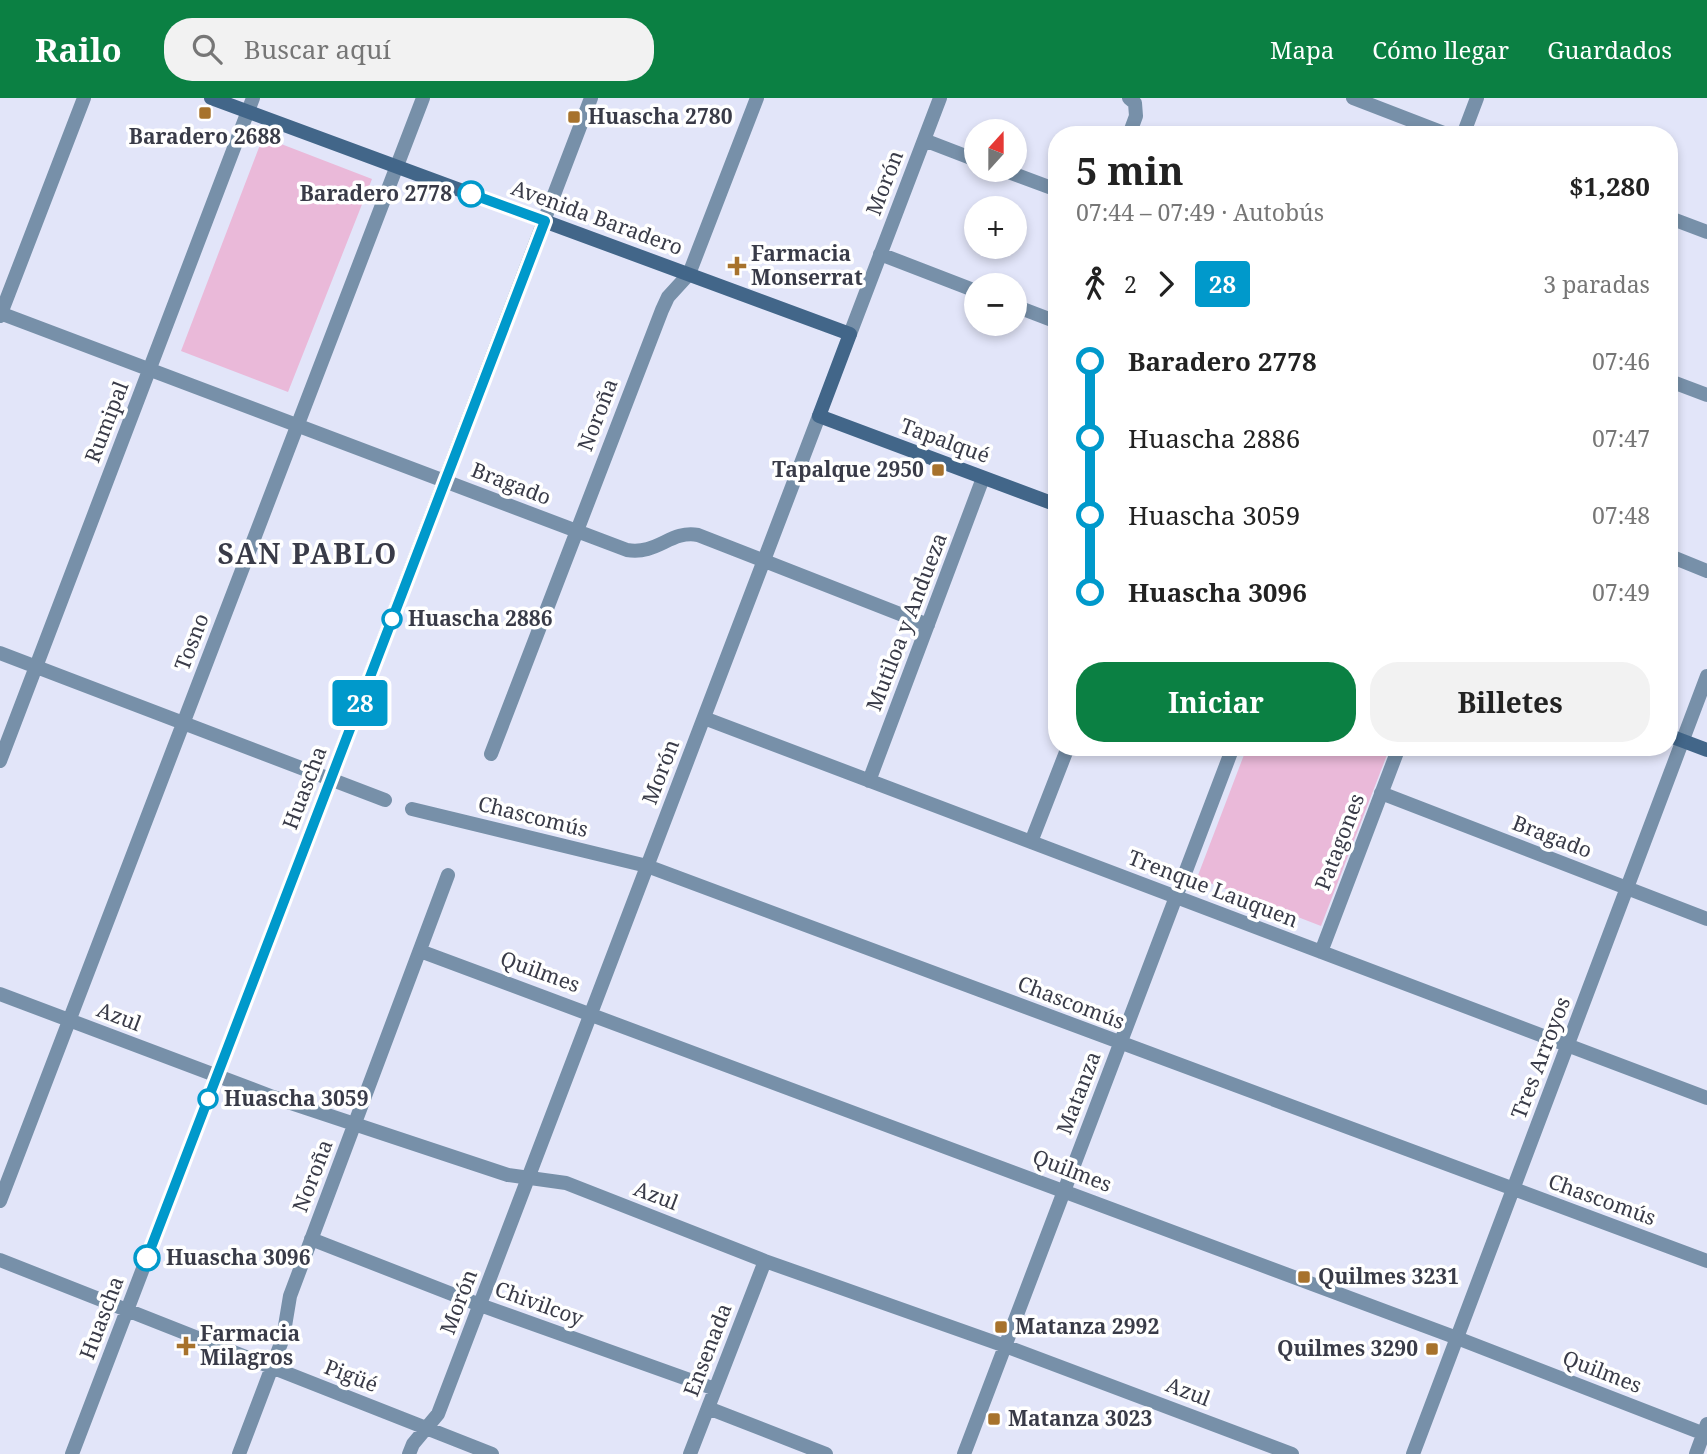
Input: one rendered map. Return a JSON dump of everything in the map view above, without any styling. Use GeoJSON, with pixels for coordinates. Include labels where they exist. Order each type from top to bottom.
{"type":"FeatureCollection","features":[{"type":"Feature","properties":{"kind":"main road","name":"Avenida Baradero"},"geometry":{"type":"LineString","coordinates":[[211,98],[251,105],[398,167],[850,334]]}},
{"type":"Feature","properties":{"kind":"main road","name":"Morón"},"geometry":{"type":"LineString","coordinates":[[819,416],[850,334]]}},
{"type":"Feature","properties":{"kind":"main road","name":"Tapalqué"},"geometry":{"type":"LineString","coordinates":[[819,416],[1048,502]]}},
{"type":"Feature","properties":{"kind":"main road"},"geometry":{"type":"LineString","coordinates":[[1678,739],[1707,750]]}},
{"type":"Feature","properties":{"kind":"street"},"geometry":{"type":"LineString","coordinates":[[0,314],[84,98]]}},
{"type":"Feature","properties":{"kind":"street","name":"Tosno"},"geometry":{"type":"LineString","coordinates":[[0,1201],[423,98]]}},
{"type":"Feature","properties":{"kind":"street","name":"Huascha"},"geometry":{"type":"LineString","coordinates":[[72,1454],[591,98]]}},
{"type":"Feature","properties":{"kind":"street","name":"Noroña"},"geometry":{"type":"LineString","coordinates":[[491,754],[662,310],[668,297],[689,274],[757,98]]}},
{"type":"Feature","properties":{"kind":"street","name":"Morón"},"geometry":{"type":"LineString","coordinates":[[850,334],[940,98]]}},
{"type":"Feature","properties":{"kind":"street"},"geometry":{"type":"LineString","coordinates":[[1353,98],[1426,126]]}},
{"type":"Feature","properties":{"kind":"street"},"geometry":{"type":"LineString","coordinates":[[1466,126],[1477,98]]}},
{"type":"Feature","properties":{"kind":"street"},"geometry":{"type":"LineString","coordinates":[[1132,100],[1136,116],[1132,126]]}},
{"type":"Feature","properties":{"kind":"street","name":"Rumipal"},"geometry":{"type":"LineString","coordinates":[[0,761],[251,105]]}},
{"type":"Feature","properties":{"kind":"street"},"geometry":{"type":"LineString","coordinates":[[924,140],[964,155]]}},
{"type":"Feature","properties":{"kind":"street"},"geometry":{"type":"LineString","coordinates":[[1027,179],[1048,187]]}},
{"type":"Feature","properties":{"kind":"street"},"geometry":{"type":"LineString","coordinates":[[1678,221],[1707,232]]}},
{"type":"Feature","properties":{"kind":"street"},"geometry":{"type":"LineString","coordinates":[[880,254],[964,286]]}},
{"type":"Feature","properties":{"kind":"street"},"geometry":{"type":"LineString","coordinates":[[1027,311],[1048,319]]}},
{"type":"Feature","properties":{"kind":"street","name":"Bragado"},"geometry":{"type":"LineString","coordinates":[[0,314],[627,550],[641,552],[687,533],[764,560],[928,625]]}},
{"type":"Feature","properties":{"kind":"street"},"geometry":{"type":"LineString","coordinates":[[1678,384],[1707,395]]}},
{"type":"Feature","properties":{"kind":"street","name":"Morón"},"geometry":{"type":"LineString","coordinates":[[409,1454],[412,1444],[438,1414],[819,416]]}},
{"type":"Feature","properties":{"kind":"street","name":"Mutiloa y Andueza"},"geometry":{"type":"LineString","coordinates":[[869,781],[984,478]]}},
{"type":"Feature","properties":{"kind":"street"},"geometry":{"type":"LineString","coordinates":[[1678,559],[1707,571]]}},
{"type":"Feature","properties":{"kind":"street"},"geometry":{"type":"LineString","coordinates":[[0,653],[385,800]]}},
{"type":"Feature","properties":{"kind":"street","name":"Tres Arroyos"},"geometry":{"type":"LineString","coordinates":[[1678,734],[1707,676]]}},
{"type":"Feature","properties":{"kind":"street","name":"Trenque Lauquen"},"geometry":{"type":"LineString","coordinates":[[704,718],[1707,1098]]}},
{"type":"Feature","properties":{"kind":"street"},"geometry":{"type":"LineString","coordinates":[[1031,842],[1064,756]]}},
{"type":"Feature","properties":{"kind":"street","name":"Matanza"},"geometry":{"type":"LineString","coordinates":[[964,1454],[1230,756]]}},
{"type":"Feature","properties":{"kind":"street","name":"Patagones"},"geometry":{"type":"LineString","coordinates":[[1321,952],[1395,756]]}},
{"type":"Feature","properties":{"kind":"street","name":"Tres Arroyos"},"geometry":{"type":"LineString","coordinates":[[1413,1454],[1627,889],[1670,756]]}},
{"type":"Feature","properties":{"kind":"street","name":"Bragado"},"geometry":{"type":"LineString","coordinates":[[1381,793],[1707,919]]}},
{"type":"Feature","properties":{"kind":"street","name":"Chascomús"},"geometry":{"type":"LineString","coordinates":[[412,810],[647,866],[1707,1261]]}},
{"type":"Feature","properties":{"kind":"street","name":"Noroña"},"geometry":{"type":"LineString","coordinates":[[239,1454],[283,1338],[290,1296],[448,875]]}},
{"type":"Feature","properties":{"kind":"street","name":"Quilmes"},"geometry":{"type":"LineString","coordinates":[[420,951],[1706,1431]]}},
{"type":"Feature","properties":{"kind":"street","name":"Azul"},"geometry":{"type":"LineString","coordinates":[[0,994],[217,1077],[508,1175],[528,1180],[566,1182],[765,1261],[1005,1346],[1292,1454]]}},
{"type":"Feature","properties":{"kind":"street","name":"Chivilcoy"},"geometry":{"type":"LineString","coordinates":[[311,1240],[480,1305],[715,1389]]}},
{"type":"Feature","properties":{"kind":"street","name":"Pigüé"},"geometry":{"type":"LineString","coordinates":[[0,1260],[492,1454]]}},
{"type":"Feature","properties":{"kind":"street","name":"Ensenada"},"geometry":{"type":"LineString","coordinates":[[690,1454],[765,1261]]}},
{"type":"Feature","properties":{"kind":"street"},"geometry":{"type":"LineString","coordinates":[[708,1408],[826,1454]]}},
{"type":"Feature","properties":{"kind":"street"},"geometry":{"type":"LineString","coordinates":[[1696,1454],[1706,1431]]}},
{"type":"Feature","properties":{"kind":"shaded area"},"geometry":{"type":"Polygon","coordinates":[[[263,137],[372,179],[288,392],[181,351],[263,137]]]}},
{"type":"Feature","properties":{"kind":"shaded area"},"geometry":{"type":"Polygon","coordinates":[[[1244,756],[1387,756],[1321,926],[1197,878],[1244,756]]]}},
{"type":"Feature","properties":{"kind":"bus line","name":"28"},"geometry":{"type":"LineString","coordinates":[[147,1258],[545,221],[471,194]]}},
{"type":"Feature","properties":{"kind":"place","name":"Baradero 2688"},"geometry":{"type":"Point","coordinates":[205,113]}},
{"type":"Feature","properties":{"kind":"place","name":"Huascha 2780"},"geometry":{"type":"Point","coordinates":[574,117]}},
{"type":"Feature","properties":{"kind":"place","name":"Baradero 2778"},"geometry":{"type":"Point","coordinates":[471,194]}},
{"type":"Feature","properties":{"kind":"place","name":"Farmacia Monserrat"},"geometry":{"type":"Point","coordinates":[737,266]}},
{"type":"Feature","properties":{"kind":"place","name":"Tapalque 2950"},"geometry":{"type":"Point","coordinates":[938,470]}},
{"type":"Feature","properties":{"kind":"place","name":"Huascha 2886"},"geometry":{"type":"Point","coordinates":[392,619]}},
{"type":"Feature","properties":{"kind":"place","name":"Huascha 3059"},"geometry":{"type":"Point","coordinates":[208,1099]}},
{"type":"Feature","properties":{"kind":"place","name":"Huascha 3096"},"geometry":{"type":"Point","coordinates":[147,1258]}},
{"type":"Feature","properties":{"kind":"place","name":"Quilmes 3231"},"geometry":{"type":"Point","coordinates":[1304,1277]}},
{"type":"Feature","properties":{"kind":"place","name":"Matanza 2992"},"geometry":{"type":"Point","coordinates":[1001,1327]}},
{"type":"Feature","properties":{"kind":"place","name":"Farmacia Milagros"},"geometry":{"type":"Point","coordinates":[186,1346]}},
{"type":"Feature","properties":{"kind":"place","name":"Quilmes 3290"},"geometry":{"type":"Point","coordinates":[1432,1349]}},
{"type":"Feature","properties":{"kind":"place","name":"Matanza 3023"},"geometry":{"type":"Point","coordinates":[994,1419]}},
{"type":"Feature","properties":{"kind":"district","name":"SAN PABLO"},"geometry":{"type":"Point","coordinates":[308,554]}}]}
